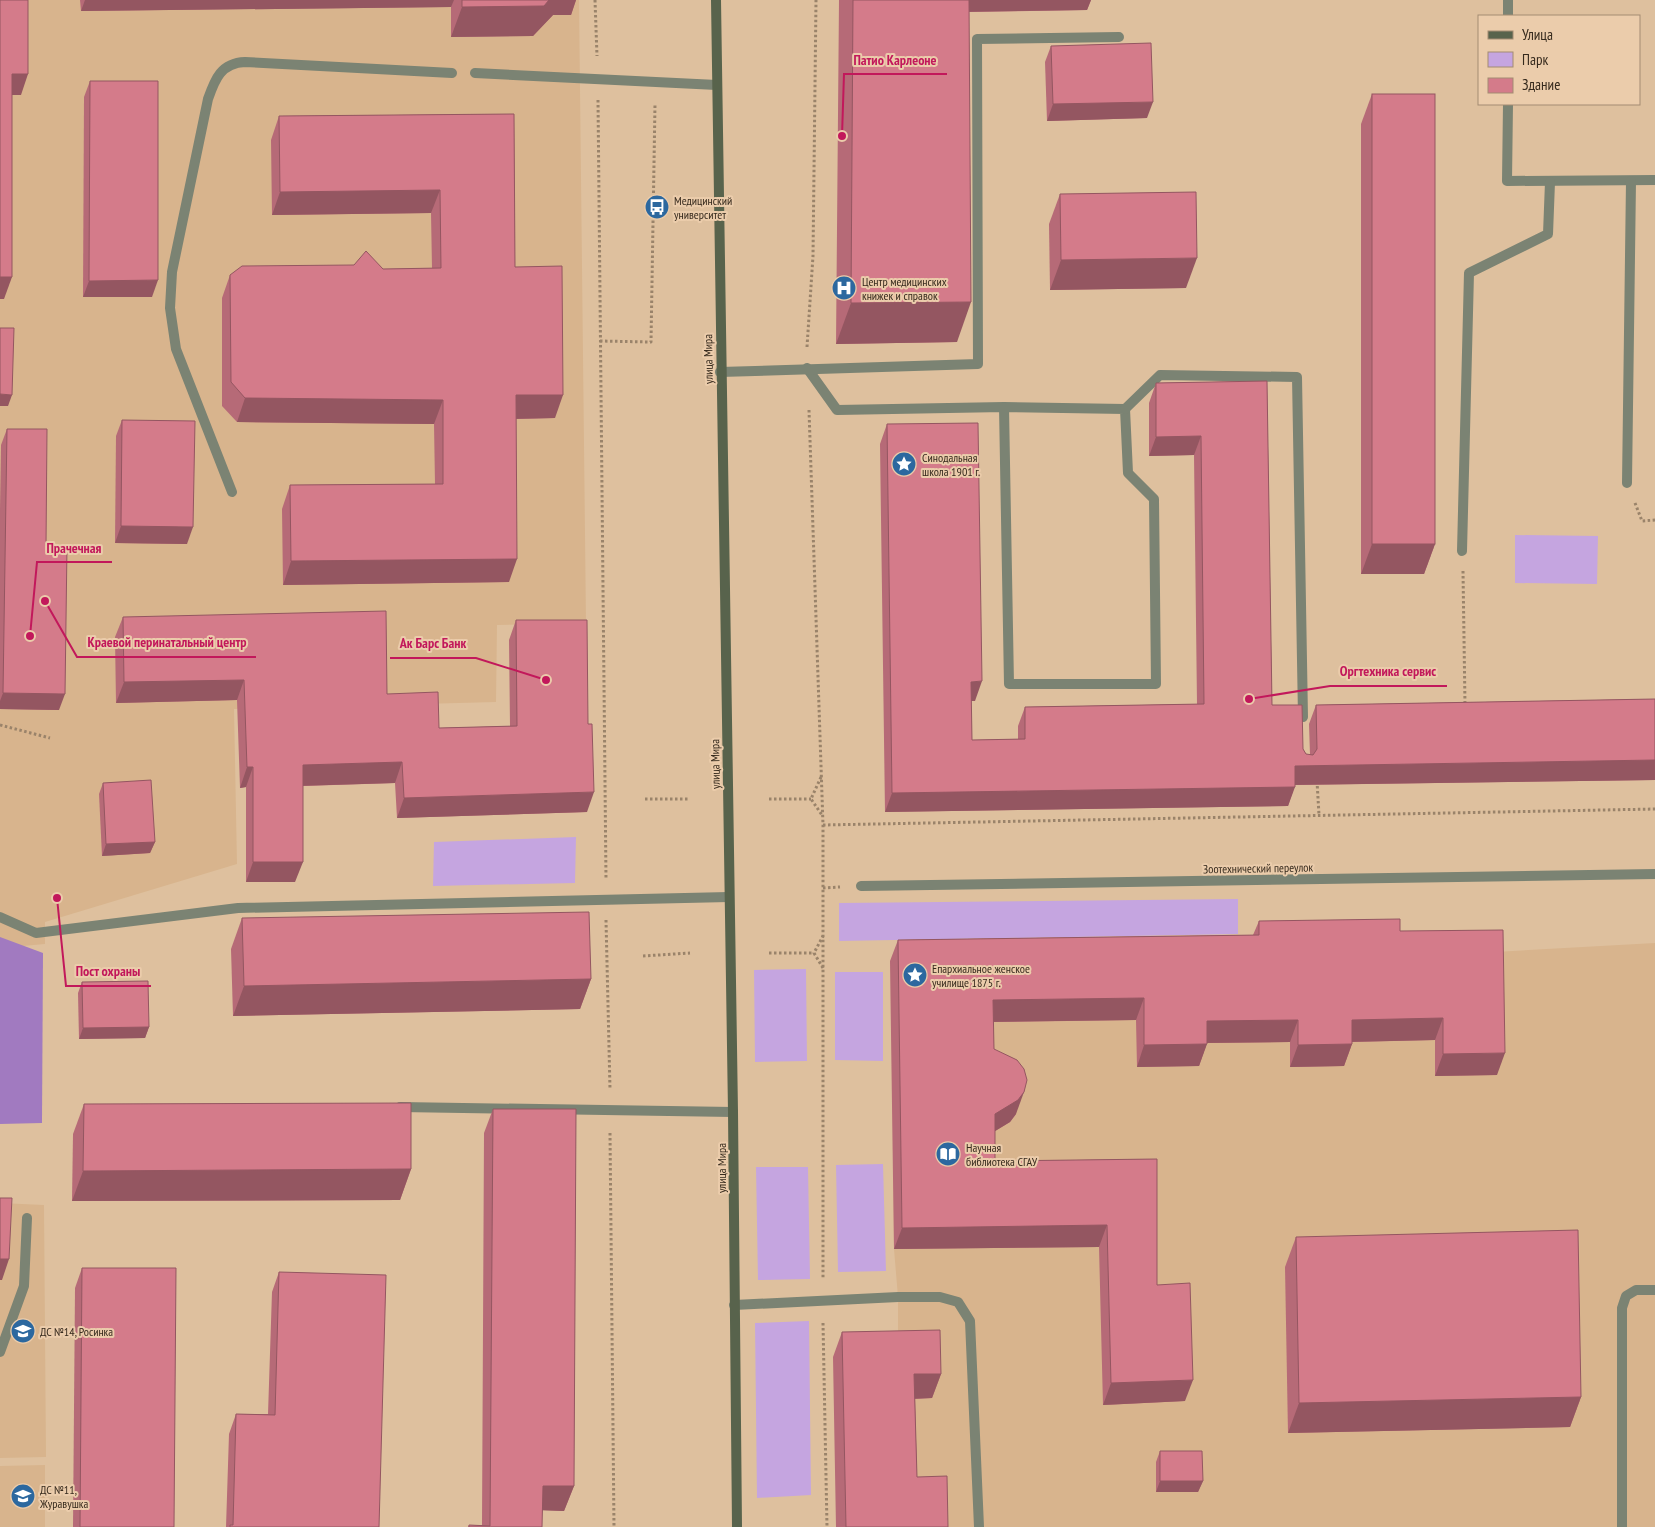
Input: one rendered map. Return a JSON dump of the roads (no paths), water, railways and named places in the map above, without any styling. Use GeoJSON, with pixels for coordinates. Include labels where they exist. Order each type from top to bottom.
{"type":"FeatureCollection","features":[{"type":"Feature","properties":{"kind":"main road","name":"улица Мира"},"geometry":{"type":"LineString","coordinates":[[716,0],[720,372],[734,1112],[737,1527]]}},
{"type":"Feature","properties":{"kind":"street"},"geometry":{"type":"LineString","coordinates":[[1508,0],[1508,15]]}},
{"type":"Feature","properties":{"kind":"street"},"geometry":{"type":"LineString","coordinates":[[720,372],[978,364],[977,39],[1119,37]]}},
{"type":"Feature","properties":{"kind":"street"},"geometry":{"type":"LineString","coordinates":[[232,492],[176,349],[170,308],[172,272],[208,99],[216,79],[229,64],[245,62],[452,73]]}},
{"type":"Feature","properties":{"kind":"street"},"geometry":{"type":"LineString","coordinates":[[475,74],[598,78],[717,85]]}},
{"type":"Feature","properties":{"kind":"street"},"geometry":{"type":"LineString","coordinates":[[1508,105],[1507,181],[1655,180]]}},
{"type":"Feature","properties":{"kind":"street"},"geometry":{"type":"LineString","coordinates":[[1627,483],[1630,180]]}},
{"type":"Feature","properties":{"kind":"street"},"geometry":{"type":"LineString","coordinates":[[1462,551],[1468,274],[1548,234],[1550,182]]}},
{"type":"Feature","properties":{"kind":"street"},"geometry":{"type":"LineString","coordinates":[[807,368],[837,410],[1004,407],[1125,408],[1160,375],[1297,377],[1303,729]]}},
{"type":"Feature","properties":{"kind":"street"},"geometry":{"type":"LineString","coordinates":[[1004,407],[1009,684],[1156,684],[1154,499],[1128,473],[1125,408]]}},
{"type":"Feature","properties":{"kind":"street","name":"Зоотехнический переулок"},"geometry":{"type":"LineString","coordinates":[[861,886],[1655,874]]}},
{"type":"Feature","properties":{"kind":"street"},"geometry":{"type":"LineString","coordinates":[[0,918],[36,933],[238,908],[606,898],[729,897]]}},
{"type":"Feature","properties":{"kind":"street"},"geometry":{"type":"LineString","coordinates":[[394,1107],[734,1112]]}},
{"type":"Feature","properties":{"kind":"street"},"geometry":{"type":"LineString","coordinates":[[0,1352],[24,1286],[27,1218]]}},
{"type":"Feature","properties":{"kind":"street"},"geometry":{"type":"LineString","coordinates":[[1622,1527],[1622,1308],[1626,1296],[1636,1290],[1655,1290]]}},
{"type":"Feature","properties":{"kind":"street"},"geometry":{"type":"LineString","coordinates":[[734,1305],[940,1296],[958,1302],[970,1321],[979,1527]]}},
{"type":"Feature","properties":{"kind":"place","name":"Патио Карлеоне"},"geometry":{"type":"Point","coordinates":[842,136]}},
{"type":"Feature","properties":{"kind":"place","name":"Медицинский университет"},"geometry":{"type":"Point","coordinates":[657,207]}},
{"type":"Feature","properties":{"kind":"place","name":"Центр медицинских книжек и справок"},"geometry":{"type":"Point","coordinates":[844,288]}},
{"type":"Feature","properties":{"kind":"place","name":"Синодальная школа 1901 г."},"geometry":{"type":"Point","coordinates":[904,464]}},
{"type":"Feature","properties":{"kind":"place","name":"Краевой перинатальный центр"},"geometry":{"type":"Point","coordinates":[45,601]}},
{"type":"Feature","properties":{"kind":"place","name":"Прачечная"},"geometry":{"type":"Point","coordinates":[30,636]}},
{"type":"Feature","properties":{"kind":"place","name":"Ак Барс Банк"},"geometry":{"type":"Point","coordinates":[546,680]}},
{"type":"Feature","properties":{"kind":"place","name":"Оргтехника сервис"},"geometry":{"type":"Point","coordinates":[1249,699]}},
{"type":"Feature","properties":{"kind":"place","name":"Пост охраны"},"geometry":{"type":"Point","coordinates":[57,898]}},
{"type":"Feature","properties":{"kind":"place","name":"Епархиальное женское училище 1875 г."},"geometry":{"type":"Point","coordinates":[915,975]}},
{"type":"Feature","properties":{"kind":"place","name":"Научная библиотека СГАУ"},"geometry":{"type":"Point","coordinates":[948,1154]}},
{"type":"Feature","properties":{"kind":"place","name":"ДС №14, Росинка"},"geometry":{"type":"Point","coordinates":[23,1331]}},
{"type":"Feature","properties":{"kind":"place","name":"ДС №11, Журавушка"},"geometry":{"type":"Point","coordinates":[23,1496]}}]}
